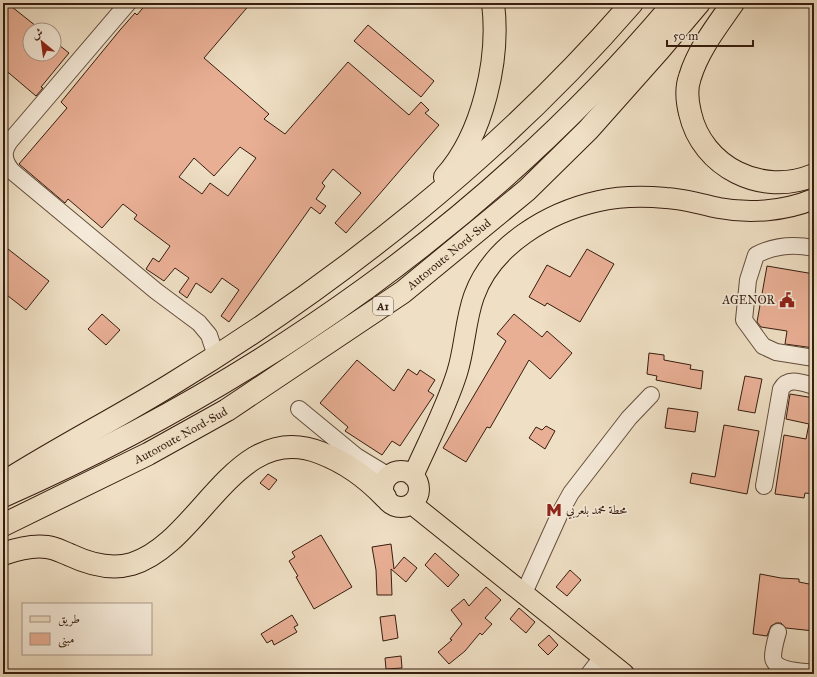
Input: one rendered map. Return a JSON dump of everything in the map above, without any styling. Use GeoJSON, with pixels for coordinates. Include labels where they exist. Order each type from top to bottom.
{"type":"FeatureCollection","features":[{"type":"Feature","properties":{"kind":"highway"},"geometry":{"type":"LineString","coordinates":[[406,220],[457,163],[482,108],[494,49],[493,3]]}},
{"type":"Feature","properties":{"kind":"highway"},"geometry":{"type":"LineString","coordinates":[[3,483],[173,384],[216,356],[291,306],[406,220],[482,157],[546,96],[632,3]]}},
{"type":"Feature","properties":{"kind":"highway","name":"Autoroute Nord-Sud"},"geometry":{"type":"LineString","coordinates":[[3,496],[54,474],[193,400],[270,355],[346,304],[406,260],[474,203],[556,130],[630,56],[674,3]]}},
{"type":"Feature","properties":{"kind":"highway","name":"Autoroute Nord-Sud"},"geometry":{"type":"LineString","coordinates":[[3,525],[148,454],[227,410],[402,292],[527,190],[588,130],[699,3]]}},
{"type":"Feature","properties":{"kind":"highway"},"geometry":{"type":"LineString","coordinates":[[733,3],[699,54],[690,77],[687,101],[693,126],[703,146],[721,163],[738,173],[759,180],[783,182],[814,175]]}},
{"type":"Feature","properties":{"kind":"highway"},"geometry":{"type":"LineString","coordinates":[[3,554],[27,547],[47,546],[99,565],[121,566],[137,562],[148,557],[168,541],[247,462],[265,452],[286,447],[307,448],[342,461],[371,482],[385,497]]}},
{"type":"Feature","properties":{"kind":"main road"},"geometry":{"type":"LineString","coordinates":[[413,476],[458,371],[474,295],[487,270],[496,259],[521,237],[541,224],[570,210],[600,201],[617,198],[667,198],[742,210],[789,208],[814,204]]}},
{"type":"Feature","properties":{"kind":"main road"},"geometry":{"type":"LineString","coordinates":[[789,208],[814,199]]}},
{"type":"Feature","properties":{"kind":"main road"},"geometry":{"type":"LineString","coordinates":[[401,471],[413,476],[419,485],[419,491],[415,501],[406,507],[394,506],[385,497],[384,484],[389,476],[401,471]]}},
{"type":"Feature","properties":{"kind":"main road"},"geometry":{"type":"LineString","coordinates":[[412,504],[624,674]]}},
{"type":"Feature","properties":{"kind":"street"},"geometry":{"type":"LineString","coordinates":[[128,3],[11,140],[4,153],[5,160],[13,172],[156,291],[199,323],[209,335],[216,356]]}},
{"type":"Feature","properties":{"kind":"street"},"geometry":{"type":"LineString","coordinates":[[814,248],[787,245],[767,250],[756,255],[748,280],[744,320],[763,346],[776,352],[814,358]]}},
{"type":"Feature","properties":{"kind":"street"},"geometry":{"type":"LineString","coordinates":[[764,486],[781,389],[790,381],[814,386]]}},
{"type":"Feature","properties":{"kind":"street"},"geometry":{"type":"LineString","coordinates":[[524,593],[571,492],[629,418],[652,395]]}},
{"type":"Feature","properties":{"kind":"street"},"geometry":{"type":"LineString","coordinates":[[299,409],[356,456],[389,476]]}},
{"type":"Feature","properties":{"kind":"street"},"geometry":{"type":"LineString","coordinates":[[778,632],[773,654],[776,664],[784,668],[814,673]]}},
{"type":"Feature","properties":{"kind":"street"},"geometry":{"type":"LineString","coordinates":[[589,674],[603,656]]}},
{"type":"Feature","properties":{"kind":"building"},"geometry":{"type":"Polygon","coordinates":[[[3,3],[7,3],[31,22],[22,22],[22,62],[62,62],[41,87],[43,88],[36,96],[3,68],[3,3]]]}},
{"type":"Feature","properties":{"kind":"building"},"geometry":{"type":"Polygon","coordinates":[[[147,3],[251,3],[204,58],[269,114],[264,119],[285,134],[348,62],[409,115],[421,102],[429,110],[425,113],[439,125],[346,233],[335,223],[361,193],[333,169],[322,183],[325,186],[316,199],[326,206],[320,214],[311,207],[229,322],[221,316],[239,290],[222,278],[211,293],[196,283],[187,298],[179,292],[189,278],[175,268],[164,281],[146,269],[153,258],[159,262],[170,246],[134,219],[137,215],[123,204],[102,228],[68,199],[65,203],[19,164],[67,108],[61,102],[120,30],[135,13],[137,15],[147,3]],[[240,147],[214,176],[194,158],[179,177],[202,194],[210,183],[228,196],[256,158],[240,147]]]}},
{"type":"Feature","properties":{"kind":"building"},"geometry":{"type":"Polygon","coordinates":[[[368,25],[434,81],[421,97],[354,41],[368,25]]]}},
{"type":"Feature","properties":{"kind":"building"},"geometry":{"type":"Polygon","coordinates":[[[62,47],[69,53],[62,62],[62,47]]]}},
{"type":"Feature","properties":{"kind":"building"},"geometry":{"type":"Polygon","coordinates":[[[8,249],[49,281],[26,310],[3,292],[3,256],[8,249]]]}},
{"type":"Feature","properties":{"kind":"building"},"geometry":{"type":"Polygon","coordinates":[[[587,249],[614,264],[580,322],[547,303],[545,306],[529,297],[547,265],[570,277],[587,249]]]}},
{"type":"Feature","properties":{"kind":"building","name":"AGENOR"},"geometry":{"type":"Polygon","coordinates":[[[767,266],[814,274],[814,348],[785,344],[787,331],[761,327],[757,322],[767,266]]]}},
{"type":"Feature","properties":{"kind":"building"},"geometry":{"type":"Polygon","coordinates":[[[102,314],[120,330],[106,345],[88,329],[102,314]]]}},
{"type":"Feature","properties":{"kind":"building"},"geometry":{"type":"Polygon","coordinates":[[[514,314],[542,337],[547,331],[572,353],[550,379],[529,360],[490,428],[487,427],[466,462],[443,448],[506,341],[497,334],[514,314]]]}},
{"type":"Feature","properties":{"kind":"building"},"geometry":{"type":"Polygon","coordinates":[[[649,353],[664,355],[664,360],[691,365],[690,369],[703,371],[701,389],[656,380],[657,376],[647,374],[649,353]]]}},
{"type":"Feature","properties":{"kind":"building"},"geometry":{"type":"Polygon","coordinates":[[[357,360],[394,391],[408,369],[417,375],[420,370],[435,380],[428,391],[434,395],[400,446],[392,441],[382,455],[345,431],[348,427],[320,403],[357,360]]]}},
{"type":"Feature","properties":{"kind":"building"},"geometry":{"type":"Polygon","coordinates":[[[745,376],[762,379],[755,413],[738,410],[745,376]]]}},
{"type":"Feature","properties":{"kind":"building"},"geometry":{"type":"Polygon","coordinates":[[[790,394],[814,398],[814,494],[805,493],[804,498],[775,494],[784,435],[806,439],[809,424],[786,419],[790,394]]]}},
{"type":"Feature","properties":{"kind":"building"},"geometry":{"type":"Polygon","coordinates":[[[668,408],[698,412],[695,432],[665,428],[668,408]]]}},
{"type":"Feature","properties":{"kind":"building"},"geometry":{"type":"Polygon","coordinates":[[[724,425],[759,431],[747,494],[690,483],[692,473],[715,477],[724,425]]]}},
{"type":"Feature","properties":{"kind":"building"},"geometry":{"type":"Polygon","coordinates":[[[546,426],[555,431],[545,449],[529,438],[536,427],[542,430],[546,426]]]}},
{"type":"Feature","properties":{"kind":"building"},"geometry":{"type":"Polygon","coordinates":[[[268,474],[277,480],[269,490],[260,483],[268,474]]]}},
{"type":"Feature","properties":{"kind":"building"},"geometry":{"type":"Polygon","coordinates":[[[321,535],[352,587],[314,609],[289,561],[295,557],[292,552],[321,535]]]}},
{"type":"Feature","properties":{"kind":"building"},"geometry":{"type":"Polygon","coordinates":[[[391,544],[394,569],[404,557],[417,568],[406,582],[391,569],[392,595],[377,595],[376,570],[372,547],[391,544]]]}},
{"type":"Feature","properties":{"kind":"building"},"geometry":{"type":"Polygon","coordinates":[[[435,553],[459,575],[448,587],[425,565],[435,553]]]}},
{"type":"Feature","properties":{"kind":"building"},"geometry":{"type":"Polygon","coordinates":[[[570,570],[581,580],[567,596],[556,587],[570,570]]]}},
{"type":"Feature","properties":{"kind":"building"},"geometry":{"type":"Polygon","coordinates":[[[760,574],[781,578],[799,579],[799,582],[814,585],[814,631],[786,628],[781,623],[776,623],[771,626],[767,636],[753,634],[760,574]]]}},
{"type":"Feature","properties":{"kind":"building"},"geometry":{"type":"Polygon","coordinates":[[[486,587],[501,600],[485,618],[492,624],[482,635],[480,633],[465,651],[449,664],[438,652],[452,640],[450,639],[462,624],[451,610],[464,599],[469,606],[486,587]]]}},
{"type":"Feature","properties":{"kind":"building"},"geometry":{"type":"Polygon","coordinates":[[[519,608],[535,622],[526,633],[510,619],[519,608]]]}},
{"type":"Feature","properties":{"kind":"building"},"geometry":{"type":"Polygon","coordinates":[[[292,615],[298,625],[294,627],[297,632],[274,645],[272,640],[267,643],[261,634],[292,615]]]}},
{"type":"Feature","properties":{"kind":"building"},"geometry":{"type":"Polygon","coordinates":[[[395,615],[398,638],[383,641],[380,617],[395,615]]]}},
{"type":"Feature","properties":{"kind":"building"},"geometry":{"type":"Polygon","coordinates":[[[549,635],[558,645],[548,655],[538,645],[549,635]]]}},
{"type":"Feature","properties":{"kind":"building"},"geometry":{"type":"Polygon","coordinates":[[[401,656],[402,668],[386,669],[385,658],[401,656]]]}},
{"type":"Feature","properties":{"kind":"place","name":"AGENOR"},"geometry":{"type":"Point","coordinates":[787,300]}},
{"type":"Feature","properties":{"kind":"place","name":"محطة محمد بلعربي"},"geometry":{"type":"Point","coordinates":[554,510]}}]}
